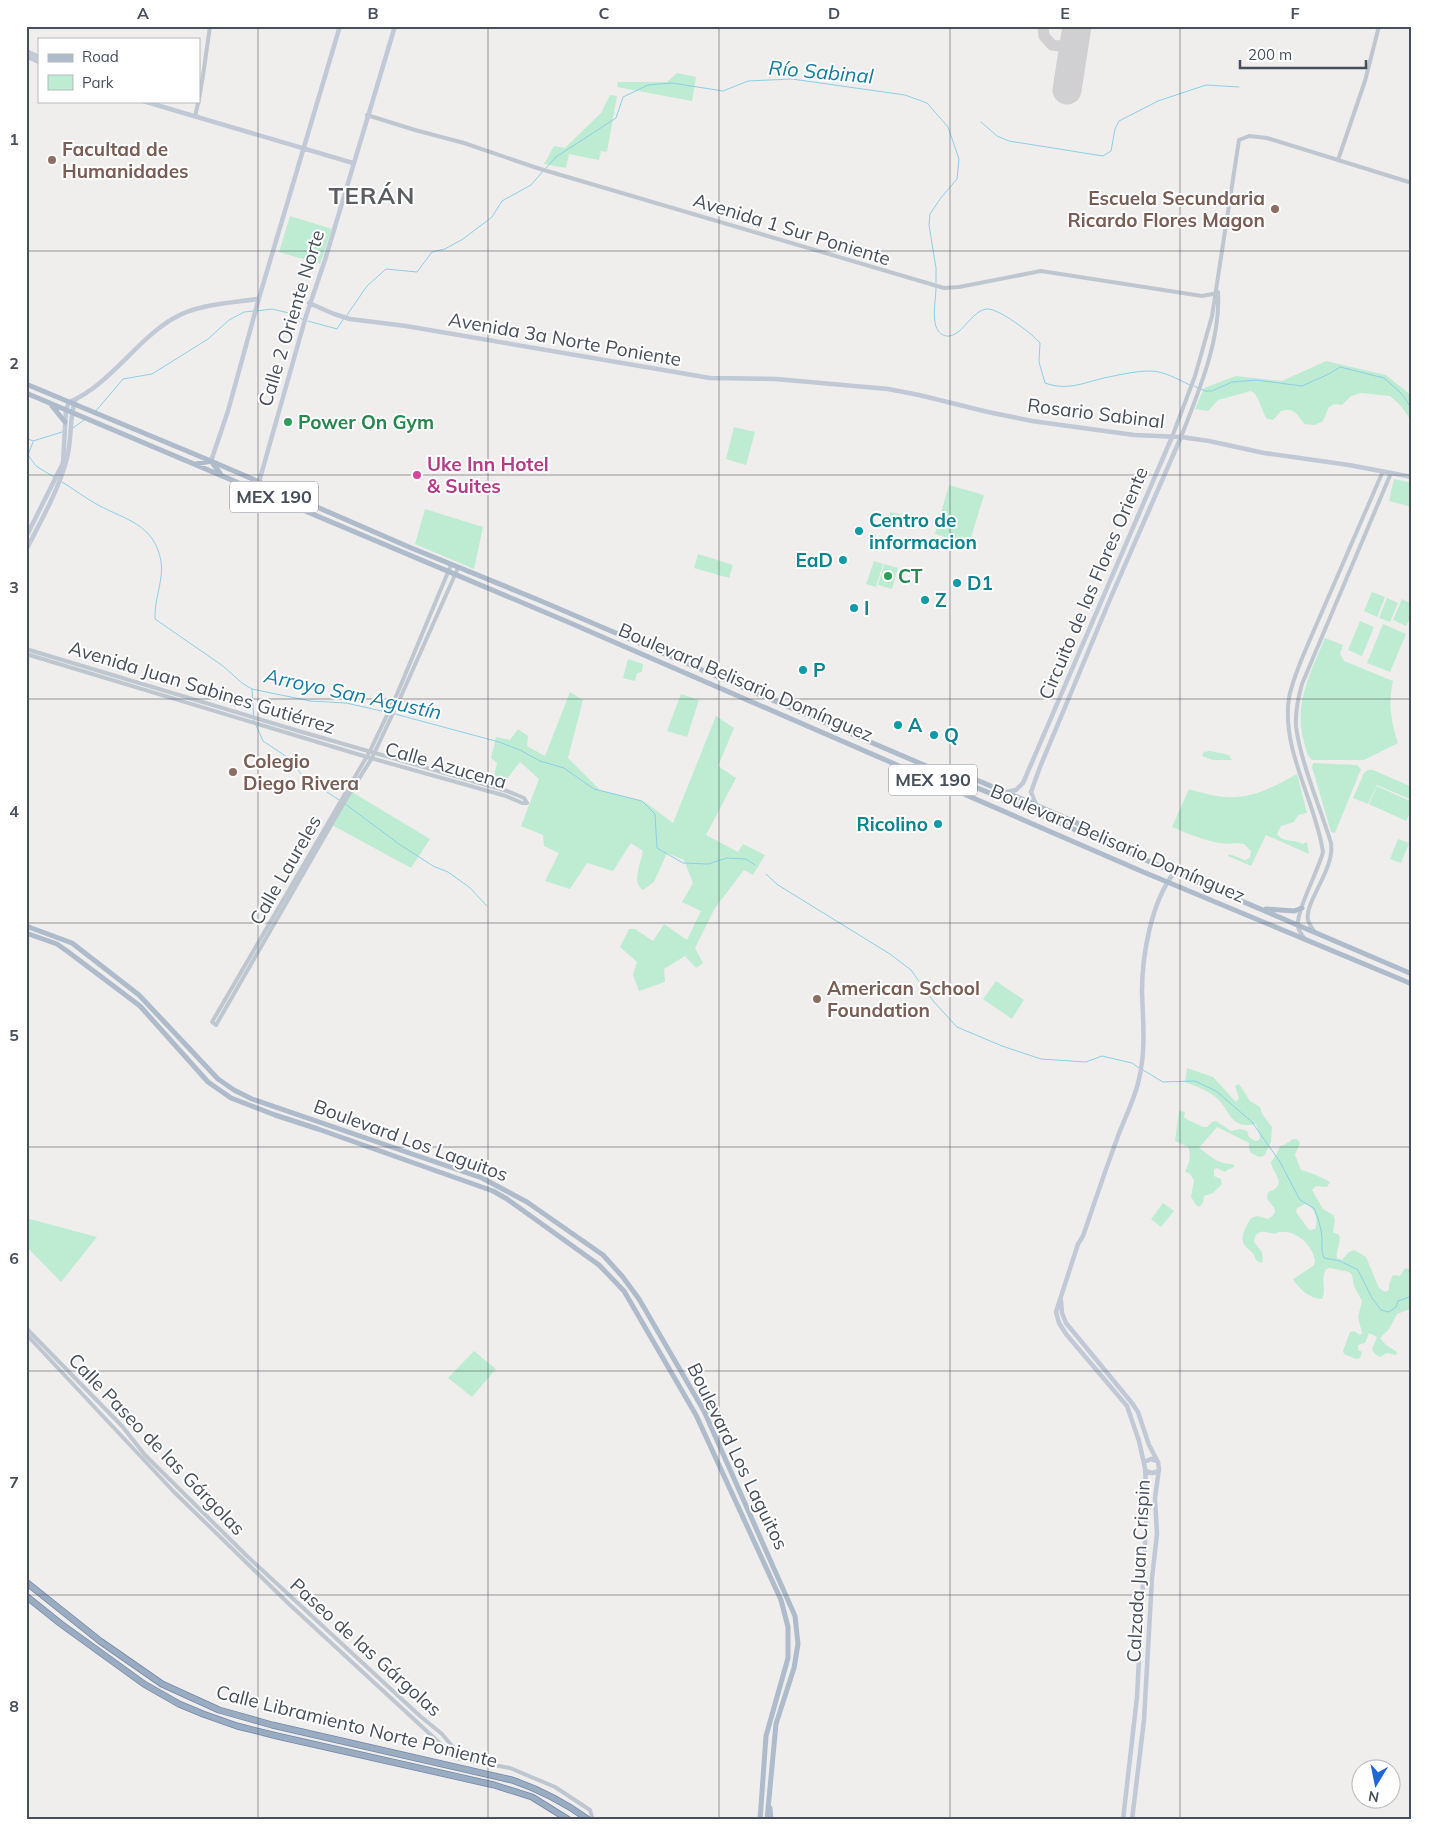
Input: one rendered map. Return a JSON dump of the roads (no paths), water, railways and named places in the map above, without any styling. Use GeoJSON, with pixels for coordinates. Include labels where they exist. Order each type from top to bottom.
{"type":"FeatureCollection","features":[{"type":"Feature","properties":{"kind":"highway","name":"Calle Libramiento Norte Poniente"},"geometry":{"type":"LineString","coordinates":[[26,1582],[100,1641],[162,1684],[219,1710],[272,1725],[512,1780],[539,1789],[570,1806],[589,1820]]}},
{"type":"Feature","properties":{"kind":"highway","name":"Calle Libramiento Norte Poniente"},"geometry":{"type":"LineString","coordinates":[[26,1596],[60,1624],[144,1684],[180,1704],[238,1726],[494,1785],[532,1797],[569,1820]]}},
{"type":"Feature","properties":{"kind":"main road"},"geometry":{"type":"LineString","coordinates":[[211,461],[228,411],[258,300],[340,26]]}},
{"type":"Feature","properties":{"kind":"main road","name":"Calle 2 Oriente Norte"},"geometry":{"type":"LineString","coordinates":[[259,482],[303,326],[325,260],[395,26]]}},
{"type":"Feature","properties":{"kind":"main road"},"geometry":{"type":"LineString","coordinates":[[26,51],[38,57]]}},
{"type":"Feature","properties":{"kind":"main road"},"geometry":{"type":"LineString","coordinates":[[26,56],[38,62]]}},
{"type":"Feature","properties":{"kind":"main road"},"geometry":{"type":"LineString","coordinates":[[147,102],[353,163]]}},
{"type":"Feature","properties":{"kind":"main road"},"geometry":{"type":"LineString","coordinates":[[26,537],[60,476],[68,457],[67,424],[75,403],[162,326],[175,317],[196,309],[258,300]]}},
{"type":"Feature","properties":{"kind":"main road","name":"Avenida 3a Norte Poniente"},"geometry":{"type":"LineString","coordinates":[[310,303],[350,319],[406,326],[514,346],[710,378],[776,379]]}},
{"type":"Feature","properties":{"kind":"main road","name":"Rosario Sabinal"},"geometry":{"type":"LineString","coordinates":[[776,379],[888,389],[1032,421],[1134,435],[1209,441],[1264,453],[1412,477]]}},
{"type":"Feature","properties":{"kind":"main road","name":"MEX 190"},"geometry":{"type":"LineString","coordinates":[[26,384],[75,403],[458,568]]}},
{"type":"Feature","properties":{"kind":"main road","name":"MEX 190"},"geometry":{"type":"LineString","coordinates":[[26,393],[455,574]]}},
{"type":"Feature","properties":{"kind":"main road"},"geometry":{"type":"LineString","coordinates":[[50,404],[67,424]]}},
{"type":"Feature","properties":{"kind":"main road","name":"Circuito de las Flores Oriente"},"geometry":{"type":"LineString","coordinates":[[1007,792],[1016,790],[1023,783],[1172,437]]}},
{"type":"Feature","properties":{"kind":"main road"},"geometry":{"type":"LineString","coordinates":[[1036,805],[1032,796],[1032,787],[1141,527],[1181,438]]}},
{"type":"Feature","properties":{"kind":"main road"},"geometry":{"type":"LineString","coordinates":[[196,464],[211,461]]}},
{"type":"Feature","properties":{"kind":"main road"},"geometry":{"type":"LineString","coordinates":[[211,461],[220,474]]}},
{"type":"Feature","properties":{"kind":"main road"},"geometry":{"type":"LineString","coordinates":[[26,550],[56,483]]}},
{"type":"Feature","properties":{"kind":"main road","name":"Boulevard Belisario Domínguez"},"geometry":{"type":"LineString","coordinates":[[458,568],[541,601],[1412,974]]}},
{"type":"Feature","properties":{"kind":"main road","name":"Boulevard Belisario Domínguez"},"geometry":{"type":"LineString","coordinates":[[455,574],[1167,881],[1412,984]]}},
{"type":"Feature","properties":{"kind":"main road"},"geometry":{"type":"LineString","coordinates":[[925,776],[928,768]]}},
{"type":"Feature","properties":{"kind":"main road"},"geometry":{"type":"LineString","coordinates":[[937,772],[960,772],[1077,823],[1091,837]]}},
{"type":"Feature","properties":{"kind":"main road","name":"Calzada Juan Crispin"},"geometry":{"type":"LineString","coordinates":[[1123,1820],[1137,1697],[1147,1506],[1144,1462],[1127,1406],[1066,1334],[1059,1324],[1056,1312],[1140,1077],[1144,1023],[1142,990],[1146,947],[1156,907],[1167,881],[1174,873]]}},
{"type":"Feature","properties":{"kind":"main road"},"geometry":{"type":"LineString","coordinates":[[1256,907],[1283,911],[1294,911],[1302,908]]}},
{"type":"Feature","properties":{"kind":"main road","name":"Boulevard Los Laguitos"},"geometry":{"type":"LineString","coordinates":[[26,926],[72,943],[139,995],[218,1079],[234,1090],[252,1099],[482,1178],[527,1202],[604,1255],[622,1276],[639,1299],[704,1411],[795,1616],[798,1644],[794,1668],[776,1724],[767,1820]]}},
{"type":"Feature","properties":{"kind":"main road","name":"Boulevard Los Laguitos"},"geometry":{"type":"LineString","coordinates":[[26,933],[57,944],[140,1006],[208,1082],[231,1098],[493,1191],[507,1198],[599,1265],[624,1291],[696,1415],[780,1600],[788,1627],[788,1658],[766,1736],[759,1820]]}},
{"type":"Feature","properties":{"kind":"main road"},"geometry":{"type":"LineString","coordinates":[[178,1048],[187,1045]]}},
{"type":"Feature","properties":{"kind":"main road","name":"Calzada Juan Crispin"},"geometry":{"type":"LineString","coordinates":[[1061,1294],[1060,1304],[1066,1322],[1138,1412],[1149,1446],[1158,1462],[1159,1471],[1154,1506],[1157,1534],[1152,1578],[1144,1720],[1132,1820]]}},
{"type":"Feature","properties":{"kind":"main road"},"geometry":{"type":"LineString","coordinates":[[1144,1462],[1151,1459],[1158,1462]]}},
{"type":"Feature","properties":{"kind":"main road"},"geometry":{"type":"LineString","coordinates":[[1145,1471],[1152,1473],[1159,1471]]}},
{"type":"Feature","properties":{"kind":"main road"},"geometry":{"type":"LineString","coordinates":[[740,1511],[748,1508]]}},
{"type":"Feature","properties":{"kind":"main road"},"geometry":{"type":"LineString","coordinates":[[768,1802],[771,1820]]}},
{"type":"Feature","properties":{"kind":"street"},"geometry":{"type":"LineString","coordinates":[[1338,160],[1365,81],[1379,26]]}},
{"type":"Feature","properties":{"kind":"street"},"geometry":{"type":"LineString","coordinates":[[200,98],[207,27]]}},
{"type":"Feature","properties":{"kind":"street"},"geometry":{"type":"LineString","coordinates":[[195,116],[199,102]]}},
{"type":"Feature","properties":{"kind":"street","name":"Avenida 1 Sur Poniente"},"geometry":{"type":"LineString","coordinates":[[368,115],[414,130],[464,143],[537,168],[944,288],[959,287],[1041,271],[1202,296],[1217,293]]}},
{"type":"Feature","properties":{"kind":"street"},"geometry":{"type":"LineString","coordinates":[[1181,438],[1203,378],[1214,335],[1218,309],[1217,285],[1239,140],[1249,136],[1267,138],[1412,183]]}},
{"type":"Feature","properties":{"kind":"street","name":"Circuito de las Flores Oriente"},"geometry":{"type":"LineString","coordinates":[[1172,437],[1195,376],[1217,293]]}},
{"type":"Feature","properties":{"kind":"street"},"geometry":{"type":"LineString","coordinates":[[1207,334],[1214,335]]}},
{"type":"Feature","properties":{"kind":"street"},"geometry":{"type":"LineString","coordinates":[[1304,938],[1298,925],[1302,908],[1323,852],[1288,724],[1289,697],[1293,680],[1305,651],[1383,471]]}},
{"type":"Feature","properties":{"kind":"street"},"geometry":{"type":"LineString","coordinates":[[1315,933],[1308,920],[1309,909],[1328,869],[1332,851],[1331,842],[1296,727],[1296,710],[1302,684],[1391,473]]}},
{"type":"Feature","properties":{"kind":"street"},"geometry":{"type":"LineString","coordinates":[[393,707],[451,565]]}},
{"type":"Feature","properties":{"kind":"street"},"geometry":{"type":"LineString","coordinates":[[343,800],[372,758],[373,751],[387,719],[458,568]]}},
{"type":"Feature","properties":{"kind":"street","name":"Avenida Juan Sabines Gutiérrez"},"geometry":{"type":"LineString","coordinates":[[26,649],[228,711],[282,724],[507,791]]}},
{"type":"Feature","properties":{"kind":"street"},"geometry":{"type":"LineString","coordinates":[[26,654],[146,690],[228,711]]}},
{"type":"Feature","properties":{"kind":"street"},"geometry":{"type":"LineString","coordinates":[[58,664],[59,658]]}},
{"type":"Feature","properties":{"kind":"street"},"geometry":{"type":"LineString","coordinates":[[146,690],[148,685]]}},
{"type":"Feature","properties":{"kind":"street","name":"Calle Azucena"},"geometry":{"type":"LineString","coordinates":[[228,711],[253,723],[506,796],[522,803],[528,803],[524,798],[507,791]]}},
{"type":"Feature","properties":{"kind":"street"},"geometry":{"type":"LineString","coordinates":[[278,730],[282,724]]}},
{"type":"Feature","properties":{"kind":"street"},"geometry":{"type":"LineString","coordinates":[[214,1024],[285,907],[367,757],[373,751]]}},
{"type":"Feature","properties":{"kind":"street","name":"Calle Paseo de las Gárgolas"},"geometry":{"type":"LineString","coordinates":[[26,1328],[122,1426],[145,1454],[232,1546]]}},
{"type":"Feature","properties":{"kind":"street","name":"Calle Paseo de las Gárgolas"},"geometry":{"type":"LineString","coordinates":[[26,1334],[173,1491],[267,1580]]}},
{"type":"Feature","properties":{"kind":"street","name":"Paseo de las Gárgolas"},"geometry":{"type":"LineString","coordinates":[[267,1580],[455,1758],[464,1760]]}},
{"type":"Feature","properties":{"kind":"street","name":"Paseo de las Gárgolas"},"geometry":{"type":"LineString","coordinates":[[267,1580],[442,1734],[464,1760]]}},
{"type":"Feature","properties":{"kind":"street"},"geometry":{"type":"LineString","coordinates":[[464,1760],[510,1768],[535,1777],[555,1787],[590,1810],[593,1820]]}},
{"type":"Feature","properties":{"kind":"waterway","name":"Río Sabinal"},"geometry":{"type":"LineString","coordinates":[[546,168],[556,157],[616,118],[623,97],[648,85],[672,83],[723,91],[748,81],[792,79],[905,95],[927,103],[948,127],[959,159],[957,179],[930,214],[929,225],[936,268],[936,283]]}},
{"type":"Feature","properties":{"kind":"waterway"},"geometry":{"type":"LineString","coordinates":[[981,122],[997,136],[1009,141],[1103,156],[1111,151],[1115,129],[1119,121],[1158,101],[1206,85],[1239,87]]}},
{"type":"Feature","properties":{"kind":"waterway","name":"Río Sabinal"},"geometry":{"type":"LineString","coordinates":[[347,315],[367,286],[386,269],[417,272],[432,252],[445,249],[463,239],[492,217],[502,201],[531,185],[543,171]]}},
{"type":"Feature","properties":{"kind":"waterway","name":"Río Sabinal"},"geometry":{"type":"LineString","coordinates":[[936,287],[934,318],[937,328],[943,335],[949,336],[957,333],[981,311],[986,309],[998,312],[1023,328],[1040,343],[1039,362],[1045,383],[1068,386],[1121,374],[1155,371],[1190,385]]}},
{"type":"Feature","properties":{"kind":"waterway","name":"Río Sabinal"},"geometry":{"type":"LineString","coordinates":[[257,311],[272,309],[289,313],[304,320]]}},
{"type":"Feature","properties":{"kind":"waterway","name":"Río Sabinal"},"geometry":{"type":"LineString","coordinates":[[95,412],[123,379],[152,374],[208,339],[229,320],[244,312],[253,311]]}},
{"type":"Feature","properties":{"kind":"waterway","name":"Río Sabinal"},"geometry":{"type":"LineString","coordinates":[[308,321],[337,329],[344,318]]}},
{"type":"Feature","properties":{"kind":"waterway","name":"Río Sabinal"},"geometry":{"type":"LineString","coordinates":[[1194,386],[1205,391],[1212,391],[1232,382],[1256,380],[1302,386],[1340,367],[1384,378],[1402,394],[1412,409]]}},
{"type":"Feature","properties":{"kind":"waterway","name":"Río Sabinal"},"geometry":{"type":"LineString","coordinates":[[73,428],[84,420]]}},
{"type":"Feature","properties":{"kind":"waterway","name":"Río Sabinal"},"geometry":{"type":"LineString","coordinates":[[26,438],[33,441],[62,432]]}},
{"type":"Feature","properties":{"kind":"waterway","name":"Arroyo San Agustín"},"geometry":{"type":"LineString","coordinates":[[33,442],[28,455],[36,466],[54,477]]}},
{"type":"Feature","properties":{"kind":"waterway","name":"Arroyo San Agustín"},"geometry":{"type":"LineString","coordinates":[[62,482],[145,531],[157,549],[162,568],[155,619],[223,666],[242,683],[252,689],[310,701],[346,703],[386,712]]}},
{"type":"Feature","properties":{"kind":"waterway"},"geometry":{"type":"LineString","coordinates":[[252,689],[254,722]]}},
{"type":"Feature","properties":{"kind":"waterway","name":"Arroyo San Agustín"},"geometry":{"type":"LineString","coordinates":[[395,714],[499,742],[520,750],[540,761],[564,768],[594,789],[642,801],[655,814],[657,848],[683,863],[708,864],[727,858],[746,859],[755,865]]}},
{"type":"Feature","properties":{"kind":"waterway"},"geometry":{"type":"LineString","coordinates":[[256,725],[263,741],[287,757],[303,776],[339,800]]}},
{"type":"Feature","properties":{"kind":"waterway"},"geometry":{"type":"LineString","coordinates":[[344,803],[399,844],[433,866],[448,872],[469,887],[487,906]]}},
{"type":"Feature","properties":{"kind":"waterway","name":"Arroyo San Agustín"},"geometry":{"type":"LineString","coordinates":[[766,874],[778,885],[890,954],[911,970],[934,1002],[957,1027],[1002,1046],[1041,1059],[1086,1062],[1102,1056],[1132,1063],[1139,1068]]}},
{"type":"Feature","properties":{"kind":"waterway","name":"Arroyo San Agustín"},"geometry":{"type":"LineString","coordinates":[[1143,1070],[1163,1082],[1195,1081],[1216,1091],[1252,1122],[1280,1162],[1300,1200],[1314,1208],[1321,1230],[1324,1258],[1340,1261],[1358,1270],[1372,1298],[1381,1310],[1389,1312],[1396,1307],[1398,1301],[1412,1296]]}},
{"type":"Feature","properties":{"kind":"place","name":"Facultad de Humanidades"},"geometry":{"type":"Point","coordinates":[52,160]}},
{"type":"Feature","properties":{"kind":"place","name":"Escuela Secundaria Ricardo Flores Magon"},"geometry":{"type":"Point","coordinates":[1275,209]}},
{"type":"Feature","properties":{"kind":"place","name":"Power On Gym"},"geometry":{"type":"Point","coordinates":[288,422]}},
{"type":"Feature","properties":{"kind":"place","name":"Uke Inn Hotel & Suites"},"geometry":{"type":"Point","coordinates":[417,475]}},
{"type":"Feature","properties":{"kind":"place","name":"Centro de informacion"},"geometry":{"type":"Point","coordinates":[859,531]}},
{"type":"Feature","properties":{"kind":"place","name":"EaD"},"geometry":{"type":"Point","coordinates":[843,560]}},
{"type":"Feature","properties":{"kind":"place","name":"CT"},"geometry":{"type":"Point","coordinates":[888,576]}},
{"type":"Feature","properties":{"kind":"place","name":"D1"},"geometry":{"type":"Point","coordinates":[957,583]}},
{"type":"Feature","properties":{"kind":"place","name":"Z"},"geometry":{"type":"Point","coordinates":[925,600]}},
{"type":"Feature","properties":{"kind":"place","name":"I"},"geometry":{"type":"Point","coordinates":[854,608]}},
{"type":"Feature","properties":{"kind":"place","name":"P"},"geometry":{"type":"Point","coordinates":[803,670]}},
{"type":"Feature","properties":{"kind":"place","name":"A"},"geometry":{"type":"Point","coordinates":[898,725]}},
{"type":"Feature","properties":{"kind":"place","name":"Q"},"geometry":{"type":"Point","coordinates":[934,735]}},
{"type":"Feature","properties":{"kind":"place","name":"Colegio Diego Rivera"},"geometry":{"type":"Point","coordinates":[233,772]}},
{"type":"Feature","properties":{"kind":"place","name":"Ricolino"},"geometry":{"type":"Point","coordinates":[938,824]}},
{"type":"Feature","properties":{"kind":"place","name":"American School Foundation"},"geometry":{"type":"Point","coordinates":[817,999]}},
{"type":"Feature","properties":{"kind":"district","name":"TERÁN"},"geometry":{"type":"Point","coordinates":[372,196]}}]}
